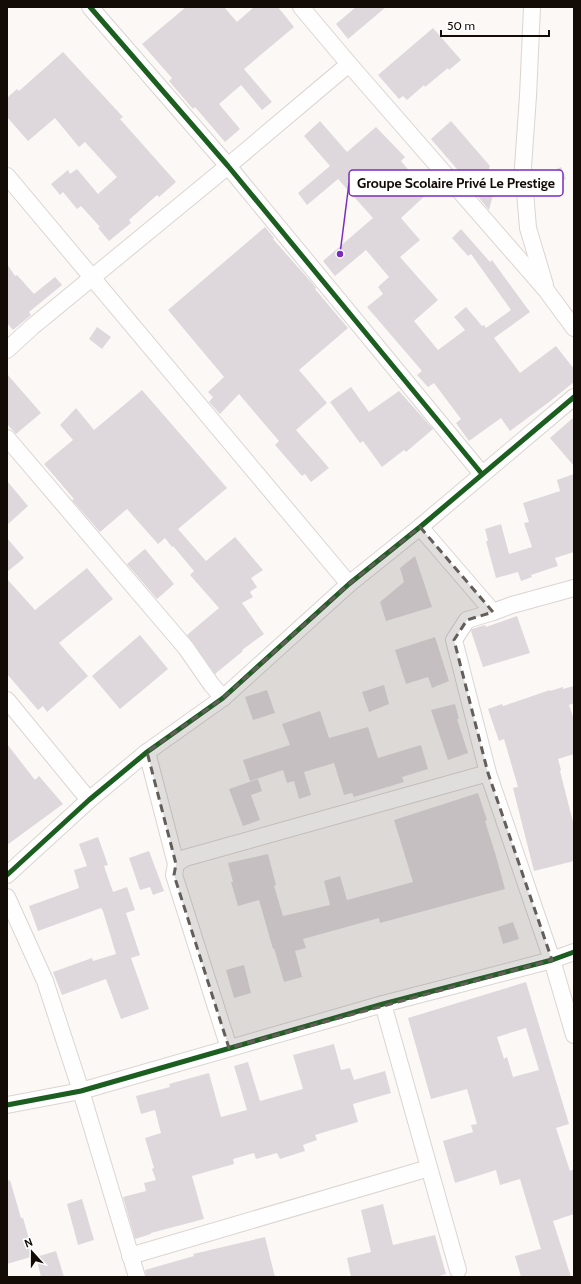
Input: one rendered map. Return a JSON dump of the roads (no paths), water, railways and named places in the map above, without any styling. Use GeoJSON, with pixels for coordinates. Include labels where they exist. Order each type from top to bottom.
{"type":"FeatureCollection","features":[{"type":"Feature","properties":{"kind":"street"},"geometry":{"type":"LineString","coordinates":[[90,7],[228,166],[482,474]]}},
{"type":"Feature","properties":{"kind":"street"},"geometry":{"type":"LineString","coordinates":[[302,7],[349,64],[546,290],[574,328]]}},
{"type":"Feature","properties":{"kind":"street"},"geometry":{"type":"LineString","coordinates":[[532,7],[523,167],[528,228],[546,290]]}},
{"type":"Feature","properties":{"kind":"street"},"geometry":{"type":"LineString","coordinates":[[7,350],[32,327],[228,166],[349,64]]}},
{"type":"Feature","properties":{"kind":"street"},"geometry":{"type":"LineString","coordinates":[[7,176],[350,584]]}},
{"type":"Feature","properties":{"kind":"street"},"geometry":{"type":"LineString","coordinates":[[7,875],[89,800],[147,752],[223,698],[350,584],[574,397]]}},
{"type":"Feature","properties":{"kind":"street"},"geometry":{"type":"LineString","coordinates":[[7,438],[186,648],[211,684],[223,698]]}},
{"type":"Feature","properties":{"kind":"street"},"geometry":{"type":"LineString","coordinates":[[420,527],[493,612]]}},
{"type":"Feature","properties":{"kind":"street"},"geometry":{"type":"LineString","coordinates":[[574,588],[512,605],[466,620],[454,640],[488,773],[552,960],[574,1035]]}},
{"type":"Feature","properties":{"kind":"street"},"geometry":{"type":"LineString","coordinates":[[7,700],[89,800]]}},
{"type":"Feature","properties":{"kind":"street"},"geometry":{"type":"LineString","coordinates":[[147,752],[176,864],[174,875],[229,1048]]}},
{"type":"Feature","properties":{"kind":"street"},"geometry":{"type":"LineString","coordinates":[[176,864],[185,858],[488,773]]}},
{"type":"Feature","properties":{"kind":"street"},"geometry":{"type":"LineString","coordinates":[[7,897],[45,982],[81,1091],[137,1277]]}},
{"type":"Feature","properties":{"kind":"street"},"geometry":{"type":"LineString","coordinates":[[7,1105],[81,1091],[384,1004],[552,960],[574,952]]}},
{"type":"Feature","properties":{"kind":"street"},"geometry":{"type":"LineString","coordinates":[[384,1004],[458,1270]]}},
{"type":"Feature","properties":{"kind":"street"},"geometry":{"type":"LineString","coordinates":[[130,1256],[429,1168]]}},
{"type":"Feature","properties":{"kind":"place","name":"Groupe Scolaire Privé Le Prestige"},"geometry":{"type":"Point","coordinates":[340,254]}}]}
